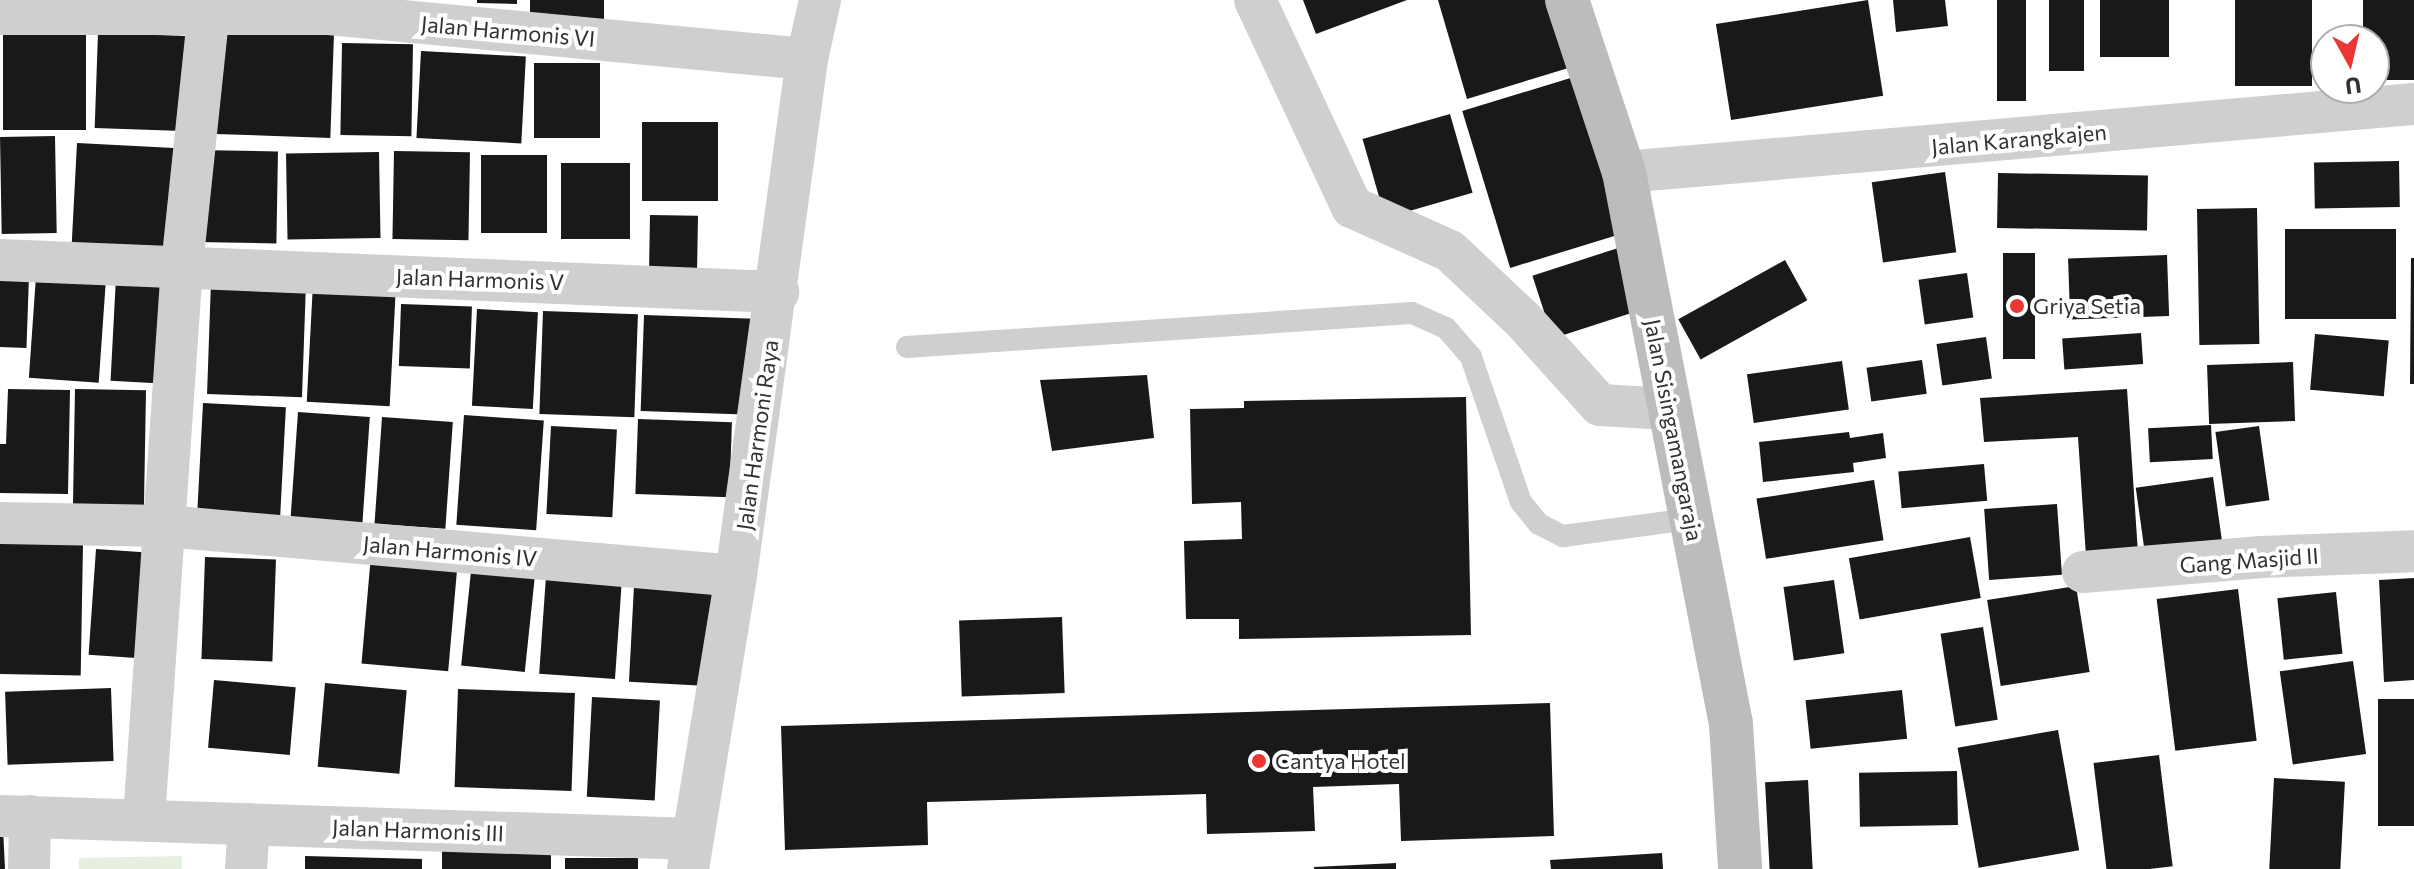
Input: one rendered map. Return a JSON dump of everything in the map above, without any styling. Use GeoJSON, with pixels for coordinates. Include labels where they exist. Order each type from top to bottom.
{"type":"FeatureCollection","features":[{"type":"Feature","properties":{"kind":"main road","name":"Jalan Sisingamangaraja"},"geometry":{"type":"LineString","coordinates":[[1567,0],[1624,172],[1731,724],[1740,869]]}},
{"type":"Feature","properties":{"kind":"street","name":"Jalan Harmoni Raya"},"geometry":{"type":"LineString","coordinates":[[690,854],[736,576],[778,292],[807,59],[820,0]]}},
{"type":"Feature","properties":{"kind":"street"},"geometry":{"type":"LineString","coordinates":[[1255,0],[1352,207],[1450,251],[1524,321],[1600,405],[1669,409]]}},
{"type":"Feature","properties":{"kind":"street","name":"Jalan Harmonis VI"},"geometry":{"type":"LineString","coordinates":[[0,14],[210,7],[329,14],[807,59]]}},
{"type":"Feature","properties":{"kind":"street"},"geometry":{"type":"LineString","coordinates":[[144,819],[182,266],[210,7]]}},
{"type":"Feature","properties":{"kind":"street","name":"Jalan Karangkajen"},"geometry":{"type":"LineString","coordinates":[[1624,172],[2414,104]]}},
{"type":"Feature","properties":{"kind":"street","name":"Jalan Harmonis V"},"geometry":{"type":"LineString","coordinates":[[0,260],[778,292]]}},
{"type":"Feature","properties":{"kind":"street","name":"Jalan Harmonis IV"},"geometry":{"type":"LineString","coordinates":[[0,523],[165,526],[736,576]]}},
{"type":"Feature","properties":{"kind":"street","name":"Gang Masjid II"},"geometry":{"type":"LineString","coordinates":[[2083,572],[2261,557],[2414,551]]}},
{"type":"Feature","properties":{"kind":"street"},"geometry":{"type":"LineString","coordinates":[[15,816],[29,869]]}},
{"type":"Feature","properties":{"kind":"street","name":"Jalan Harmonis III"},"geometry":{"type":"LineString","coordinates":[[15,816],[249,824],[690,854]]}},
{"type":"Feature","properties":{"kind":"street"},"geometry":{"type":"LineString","coordinates":[[246,869],[249,824]]}},
{"type":"Feature","properties":{"kind":"lane"},"geometry":{"type":"LineString","coordinates":[[907,347],[1412,313],[1446,328],[1471,357],[1521,502],[1539,524],[1563,536],[1691,519]]}},
{"type":"Feature","properties":{"kind":"shaded area"},"geometry":{"type":"Polygon","coordinates":[[[182,856],[182,869],[79,869],[79,858],[182,856]]]}},
{"type":"Feature","properties":{"kind":"building"},"geometry":{"type":"Polygon","coordinates":[[[477,0],[517,0],[517,4],[477,3],[477,0]]]}},
{"type":"Feature","properties":{"kind":"building"},"geometry":{"type":"Polygon","coordinates":[[[530,0],[604,0],[604,27],[530,27],[530,0]]]}},
{"type":"Feature","properties":{"kind":"building"},"geometry":{"type":"Polygon","coordinates":[[[1303,0],[1407,0],[1316,34],[1303,0]]]}},
{"type":"Feature","properties":{"kind":"building"},"geometry":{"type":"Polygon","coordinates":[[[1438,0],[1555,0],[1575,66],[1467,99],[1438,0]]]}},
{"type":"Feature","properties":{"kind":"building"},"geometry":{"type":"Polygon","coordinates":[[[1868,0],[1883,96],[1731,120],[1716,24],[1868,0]]]}},
{"type":"Feature","properties":{"kind":"building"},"geometry":{"type":"Polygon","coordinates":[[[1893,0],[1945,0],[1948,26],[1896,32],[1893,0]]]}},
{"type":"Feature","properties":{"kind":"building"},"geometry":{"type":"Polygon","coordinates":[[[1997,0],[2026,0],[2026,101],[1997,101],[1997,0]]]}},
{"type":"Feature","properties":{"kind":"building"},"geometry":{"type":"Polygon","coordinates":[[[2049,0],[2084,0],[2084,71],[2049,71],[2049,0]]]}},
{"type":"Feature","properties":{"kind":"building"},"geometry":{"type":"Polygon","coordinates":[[[2100,0],[2169,0],[2169,57],[2100,57],[2100,0]]]}},
{"type":"Feature","properties":{"kind":"building"},"geometry":{"type":"Polygon","coordinates":[[[2235,0],[2312,0],[2310,86],[2235,86],[2235,0]]]}},
{"type":"Feature","properties":{"kind":"building"},"geometry":{"type":"Polygon","coordinates":[[[2363,0],[2414,0],[2414,80],[2390,80],[2390,24],[2363,24],[2363,0]]]}},
{"type":"Feature","properties":{"kind":"building"},"geometry":{"type":"Polygon","coordinates":[[[219,31],[334,35],[330,138],[215,134],[219,31]]]}},
{"type":"Feature","properties":{"kind":"building"},"geometry":{"type":"Polygon","coordinates":[[[98,33],[186,36],[183,131],[95,128],[98,33]]]}},
{"type":"Feature","properties":{"kind":"building"},"geometry":{"type":"Polygon","coordinates":[[[3,35],[86,35],[86,130],[3,130],[3,35]]]}},
{"type":"Feature","properties":{"kind":"building"},"geometry":{"type":"Polygon","coordinates":[[[342,43],[413,44],[411,136],[340,135],[342,43]]]}},
{"type":"Feature","properties":{"kind":"building"},"geometry":{"type":"Polygon","coordinates":[[[421,51],[526,56],[521,143],[416,138],[421,51]]]}},
{"type":"Feature","properties":{"kind":"building"},"geometry":{"type":"Polygon","coordinates":[[[534,63],[600,63],[600,138],[534,138],[534,63]]]}},
{"type":"Feature","properties":{"kind":"building"},"geometry":{"type":"Polygon","coordinates":[[[1577,76],[1625,233],[1510,268],[1462,111],[1577,76]]]}},
{"type":"Feature","properties":{"kind":"building"},"geometry":{"type":"Polygon","coordinates":[[[1450,114],[1473,193],[1385,218],[1363,139],[1450,114]]]}},
{"type":"Feature","properties":{"kind":"building"},"geometry":{"type":"Polygon","coordinates":[[[642,122],[718,122],[718,201],[642,201],[642,122]]]}},
{"type":"Feature","properties":{"kind":"building"},"geometry":{"type":"Polygon","coordinates":[[[55,136],[57,233],[2,234],[0,137],[55,136]]]}},
{"type":"Feature","properties":{"kind":"building"},"geometry":{"type":"Polygon","coordinates":[[[77,143],[179,148],[173,251],[72,246],[77,143]]]}},
{"type":"Feature","properties":{"kind":"building"},"geometry":{"type":"Polygon","coordinates":[[[197,150],[278,151],[276,243],[195,242],[197,150]]]}},
{"type":"Feature","properties":{"kind":"building"},"geometry":{"type":"Polygon","coordinates":[[[394,151],[470,152],[468,240],[392,239],[394,151]]]}},
{"type":"Feature","properties":{"kind":"building"},"geometry":{"type":"Polygon","coordinates":[[[379,152],[381,238],[288,240],[286,154],[379,152]]]}},
{"type":"Feature","properties":{"kind":"building"},"geometry":{"type":"Polygon","coordinates":[[[481,155],[547,155],[547,233],[481,233],[481,155]]]}},
{"type":"Feature","properties":{"kind":"building"},"geometry":{"type":"Polygon","coordinates":[[[2399,161],[2400,207],[2315,208],[2314,162],[2399,161]]]}},
{"type":"Feature","properties":{"kind":"building"},"geometry":{"type":"Polygon","coordinates":[[[561,163],[630,163],[630,239],[561,239],[561,163]]]}},
{"type":"Feature","properties":{"kind":"building"},"geometry":{"type":"Polygon","coordinates":[[[1945,172],[1956,252],[1883,263],[1872,182],[1945,172]]]}},
{"type":"Feature","properties":{"kind":"building"},"geometry":{"type":"Polygon","coordinates":[[[1998,173],[2148,176],[2147,231],[1997,228],[1998,173]]]}},
{"type":"Feature","properties":{"kind":"building"},"geometry":{"type":"Polygon","coordinates":[[[2257,208],[2259,344],[2199,345],[2197,209],[2257,208]]]}},
{"type":"Feature","properties":{"kind":"building"},"geometry":{"type":"Polygon","coordinates":[[[650,215],[698,216],[697,277],[649,276],[650,215]]]}},
{"type":"Feature","properties":{"kind":"building"},"geometry":{"type":"Polygon","coordinates":[[[2285,229],[2396,229],[2396,319],[2285,319],[2285,229]]]}},
{"type":"Feature","properties":{"kind":"building"},"geometry":{"type":"Polygon","coordinates":[[[1618,248],[1638,311],[1553,339],[1532,276],[1618,248]]]}},
{"type":"Feature","properties":{"kind":"building","name":"Griya Setia"},"geometry":{"type":"Polygon","coordinates":[[[2003,253],[2035,253],[2035,359],[2003,359],[2003,253]]]}},
{"type":"Feature","properties":{"kind":"building"},"geometry":{"type":"Polygon","coordinates":[[[2167,255],[2169,316],[2070,319],[2068,258],[2167,255]]]}},
{"type":"Feature","properties":{"kind":"building"},"geometry":{"type":"Polygon","coordinates":[[[2411,258],[2414,258],[2414,384],[2410,384],[2411,258]]]}},
{"type":"Feature","properties":{"kind":"building"},"geometry":{"type":"Polygon","coordinates":[[[1785,260],[1807,300],[1701,359],[1678,319],[1785,260]]]}},
{"type":"Feature","properties":{"kind":"building"},"geometry":{"type":"Polygon","coordinates":[[[1967,273],[1973,318],[1925,324],[1918,280],[1967,273]]]}},
{"type":"Feature","properties":{"kind":"building"},"geometry":{"type":"Polygon","coordinates":[[[0,275],[29,276],[26,348],[0,347],[0,275]]]}},
{"type":"Feature","properties":{"kind":"building"},"geometry":{"type":"Polygon","coordinates":[[[36,276],[106,281],[99,383],[29,378],[36,276]]]}},
{"type":"Feature","properties":{"kind":"building"},"geometry":{"type":"Polygon","coordinates":[[[116,277],[171,280],[165,384],[111,381],[116,277]]]}},
{"type":"Feature","properties":{"kind":"building"},"geometry":{"type":"Polygon","coordinates":[[[211,281],[306,284],[302,397],[207,394],[211,281]]]}},
{"type":"Feature","properties":{"kind":"building"},"geometry":{"type":"Polygon","coordinates":[[[313,283],[396,287],[390,406],[307,402],[313,283]]]}},
{"type":"Feature","properties":{"kind":"building"},"geometry":{"type":"Polygon","coordinates":[[[401,304],[472,306],[470,368],[399,366],[401,304]]]}},
{"type":"Feature","properties":{"kind":"building"},"geometry":{"type":"Polygon","coordinates":[[[477,309],[538,312],[533,409],[472,406],[477,309]]]}},
{"type":"Feature","properties":{"kind":"building"},"geometry":{"type":"Polygon","coordinates":[[[543,311],[638,314],[634,417],[539,414],[543,311]]]}},
{"type":"Feature","properties":{"kind":"building"},"geometry":{"type":"Polygon","coordinates":[[[644,315],[755,319],[752,415],[641,411],[644,315]]]}},
{"type":"Feature","properties":{"kind":"building"},"geometry":{"type":"Polygon","coordinates":[[[2141,333],[2143,364],[2064,369],[2062,339],[2141,333]]]}},
{"type":"Feature","properties":{"kind":"building"},"geometry":{"type":"Polygon","coordinates":[[[2315,334],[2389,340],[2384,396],[2310,390],[2315,334]]]}},
{"type":"Feature","properties":{"kind":"building"},"geometry":{"type":"Polygon","coordinates":[[[1986,337],[1992,379],[1942,386],[1936,344],[1986,337]]]}},
{"type":"Feature","properties":{"kind":"building"},"geometry":{"type":"Polygon","coordinates":[[[1922,360],[1927,394],[1871,401],[1867,368],[1922,360]]]}},
{"type":"Feature","properties":{"kind":"building"},"geometry":{"type":"Polygon","coordinates":[[[1842,361],[1849,410],[1754,423],[1747,374],[1842,361]]]}},
{"type":"Feature","properties":{"kind":"building"},"geometry":{"type":"Polygon","coordinates":[[[2293,362],[2295,421],[2209,424],[2207,365],[2293,362]]]}},
{"type":"Feature","properties":{"kind":"building"},"geometry":{"type":"Polygon","coordinates":[[[1147,375],[1154,438],[1052,451],[1040,380],[1147,375]]]}},
{"type":"Feature","properties":{"kind":"building"},"geometry":{"type":"Polygon","coordinates":[[[8,389],[70,390],[68,494],[0,493],[0,444],[6,444],[8,389]]]}},
{"type":"Feature","properties":{"kind":"building"},"geometry":{"type":"Polygon","coordinates":[[[75,389],[146,390],[144,508],[73,507],[75,389]]]}},
{"type":"Feature","properties":{"kind":"building"},"geometry":{"type":"Polygon","coordinates":[[[2127,389],[2138,553],[2086,556],[2078,437],[1984,442],[1980,398],[2127,389]]]}},
{"type":"Feature","properties":{"kind":"building"},"geometry":{"type":"Polygon","coordinates":[[[1466,397],[1471,635],[1239,639],[1239,619],[1186,619],[1184,541],[1242,539],[1241,502],[1192,504],[1190,409],[1244,408],[1244,401],[1466,397]]]}},
{"type":"Feature","properties":{"kind":"building"},"geometry":{"type":"Polygon","coordinates":[[[203,403],[286,407],[280,519],[197,515],[203,403]]]}},
{"type":"Feature","properties":{"kind":"building"},"geometry":{"type":"Polygon","coordinates":[[[298,412],[370,417],[362,525],[290,520],[298,412]]]}},
{"type":"Feature","properties":{"kind":"building"},"geometry":{"type":"Polygon","coordinates":[[[464,415],[544,421],[536,530],[456,525],[464,415]]]}},
{"type":"Feature","properties":{"kind":"building"},"geometry":{"type":"Polygon","coordinates":[[[382,417],[453,422],[445,529],[375,524],[382,417]]]}},
{"type":"Feature","properties":{"kind":"building"},"geometry":{"type":"Polygon","coordinates":[[[638,419],[732,422],[729,497],[635,494],[638,419]]]}},
{"type":"Feature","properties":{"kind":"building"},"geometry":{"type":"Polygon","coordinates":[[[2211,425],[2213,459],[2150,462],[2148,428],[2211,425]]]}},
{"type":"Feature","properties":{"kind":"building"},"geometry":{"type":"Polygon","coordinates":[[[551,426],[617,429],[612,517],[546,514],[551,426]]]}},
{"type":"Feature","properties":{"kind":"building"},"geometry":{"type":"Polygon","coordinates":[[[2259,426],[2269,500],[2226,506],[2215,432],[2259,426]]]}},
{"type":"Feature","properties":{"kind":"building"},"geometry":{"type":"Polygon","coordinates":[[[1849,432],[1850,438],[1883,433],[1886,458],[1853,463],[1854,472],[1763,482],[1759,442],[1849,432]]]}},
{"type":"Feature","properties":{"kind":"building"},"geometry":{"type":"Polygon","coordinates":[[[1984,464],[1987,501],[1902,508],[1898,471],[1984,464]]]}},
{"type":"Feature","properties":{"kind":"building"},"geometry":{"type":"Polygon","coordinates":[[[2213,477],[2223,545],[2145,556],[2136,488],[2213,477]]]}},
{"type":"Feature","properties":{"kind":"building"},"geometry":{"type":"Polygon","coordinates":[[[1874,480],[1884,540],[1766,559],[1756,499],[1874,480]]]}},
{"type":"Feature","properties":{"kind":"building"},"geometry":{"type":"Polygon","coordinates":[[[2057,504],[2062,575],[1989,580],[1984,509],[2057,504]]]}},
{"type":"Feature","properties":{"kind":"building"},"geometry":{"type":"Polygon","coordinates":[[[1970,537],[1981,598],[1860,619],[1849,558],[1970,537]]]}},
{"type":"Feature","properties":{"kind":"building"},"geometry":{"type":"Polygon","coordinates":[[[0,543],[83,544],[81,675],[0,674],[0,543]]]}},
{"type":"Feature","properties":{"kind":"building"},"geometry":{"type":"Polygon","coordinates":[[[96,549],[151,553],[143,659],[89,655],[96,549]]]}},
{"type":"Feature","properties":{"kind":"building"},"geometry":{"type":"Polygon","coordinates":[[[371,555],[458,563],[448,671],[362,664],[371,555]]]}},
{"type":"Feature","properties":{"kind":"building"},"geometry":{"type":"Polygon","coordinates":[[[205,557],[276,559],[272,661],[201,659],[205,557]]]}},
{"type":"Feature","properties":{"kind":"building"},"geometry":{"type":"Polygon","coordinates":[[[472,562],[536,569],[525,672],[461,665],[472,562]]]}},
{"type":"Feature","properties":{"kind":"building"},"geometry":{"type":"Polygon","coordinates":[[[546,576],[622,581],[615,679],[539,674],[546,576]]]}},
{"type":"Feature","properties":{"kind":"building"},"geometry":{"type":"Polygon","coordinates":[[[2414,578],[2414,680],[2384,682],[2379,580],[2414,578]]]}},
{"type":"Feature","properties":{"kind":"building"},"geometry":{"type":"Polygon","coordinates":[[[1834,580],[1844,653],[1794,660],[1783,587],[1834,580]]]}},
{"type":"Feature","properties":{"kind":"building"},"geometry":{"type":"Polygon","coordinates":[[[634,586],[717,590],[712,686],[629,682],[634,586]]]}},
{"type":"Feature","properties":{"kind":"building"},"geometry":{"type":"Polygon","coordinates":[[[2076,586],[2090,672],[2001,686],[1987,600],[2076,586]]]}},
{"type":"Feature","properties":{"kind":"building"},"geometry":{"type":"Polygon","coordinates":[[[2238,589],[2257,741],[2175,751],[2157,599],[2238,589]]]}},
{"type":"Feature","properties":{"kind":"building"},"geometry":{"type":"Polygon","coordinates":[[[2336,592],[2342,654],[2284,660],[2277,598],[2336,592]]]}},
{"type":"Feature","properties":{"kind":"building"},"geometry":{"type":"Polygon","coordinates":[[[1062,617],[1065,693],[962,697],[959,621],[1062,617]]]}},
{"type":"Feature","properties":{"kind":"building"},"geometry":{"type":"Polygon","coordinates":[[[1983,627],[1998,720],[1955,727],[1941,634],[1983,627]]]}},
{"type":"Feature","properties":{"kind":"building"},"geometry":{"type":"Polygon","coordinates":[[[2353,661],[2366,754],[2293,764],[2280,671],[2353,661]]]}},
{"type":"Feature","properties":{"kind":"building"},"geometry":{"type":"Polygon","coordinates":[[[214,680],[296,687],[290,755],[208,748],[214,680]]]}},
{"type":"Feature","properties":{"kind":"building"},"geometry":{"type":"Polygon","coordinates":[[[325,683],[407,690],[399,774],[318,767],[325,683]]]}},
{"type":"Feature","properties":{"kind":"building"},"geometry":{"type":"Polygon","coordinates":[[[111,688],[114,761],[8,765],[5,692],[111,688]]]}},
{"type":"Feature","properties":{"kind":"building"},"geometry":{"type":"Polygon","coordinates":[[[458,689],[575,693],[572,791],[455,787],[458,689]]]}},
{"type":"Feature","properties":{"kind":"building"},"geometry":{"type":"Polygon","coordinates":[[[1902,690],[1907,739],[1811,749],[1806,700],[1902,690]]]}},
{"type":"Feature","properties":{"kind":"building"},"geometry":{"type":"Polygon","coordinates":[[[592,697],[660,701],[655,800],[587,797],[592,697]]]}},
{"type":"Feature","properties":{"kind":"building"},"geometry":{"type":"Polygon","coordinates":[[[2378,699],[2414,699],[2414,826],[2378,826],[2378,699]]]}},
{"type":"Feature","properties":{"kind":"building"},"geometry":{"type":"Polygon","coordinates":[[[1550,703],[1554,836],[1401,841],[1399,784],[1313,787],[1315,831],[1207,834],[1206,794],[927,802],[928,845],[785,850],[781,726],[1550,703]]]}},
{"type":"Feature","properties":{"kind":"building"},"geometry":{"type":"Polygon","coordinates":[[[2058,730],[2079,850],[1979,868],[1958,748],[2058,730]]]}},
{"type":"Feature","properties":{"kind":"building"},"geometry":{"type":"Polygon","coordinates":[[[2159,755],[2173,866],[2107,869],[2093,763],[2159,755]]]}},
{"type":"Feature","properties":{"kind":"building"},"geometry":{"type":"Polygon","coordinates":[[[1957,771],[1958,825],[1860,827],[1859,773],[1957,771]]]}},
{"type":"Feature","properties":{"kind":"building"},"geometry":{"type":"Polygon","coordinates":[[[2274,778],[2345,782],[2340,869],[2269,869],[2274,778]]]}},
{"type":"Feature","properties":{"kind":"building"},"geometry":{"type":"Polygon","coordinates":[[[1808,780],[1813,869],[1770,869],[1765,782],[1808,780]]]}},
{"type":"Feature","properties":{"kind":"building"},"geometry":{"type":"Polygon","coordinates":[[[0,827],[3,827],[5,869],[0,869],[0,827]]]}},
{"type":"Feature","properties":{"kind":"building"},"geometry":{"type":"Polygon","coordinates":[[[442,851],[551,851],[551,869],[442,869],[442,851]]]}},
{"type":"Feature","properties":{"kind":"building"},"geometry":{"type":"Polygon","coordinates":[[[1662,853],[1663,869],[1551,869],[1550,860],[1662,853]]]}},
{"type":"Feature","properties":{"kind":"building"},"geometry":{"type":"Polygon","coordinates":[[[305,856],[422,859],[422,869],[305,869],[305,856]]]}},
{"type":"Feature","properties":{"kind":"building"},"geometry":{"type":"Polygon","coordinates":[[[565,858],[638,858],[638,869],[565,869],[565,858]]]}},
{"type":"Feature","properties":{"kind":"building"},"geometry":{"type":"Polygon","coordinates":[[[1396,863],[1396,869],[1314,869],[1314,867],[1396,863]]]}},
{"type":"Feature","properties":{"kind":"place","name":"Griya Setia"},"geometry":{"type":"Point","coordinates":[2017,306]}},
{"type":"Feature","properties":{"kind":"place","name":"Cantya Hotel"},"geometry":{"type":"Point","coordinates":[1259,761]}}]}
